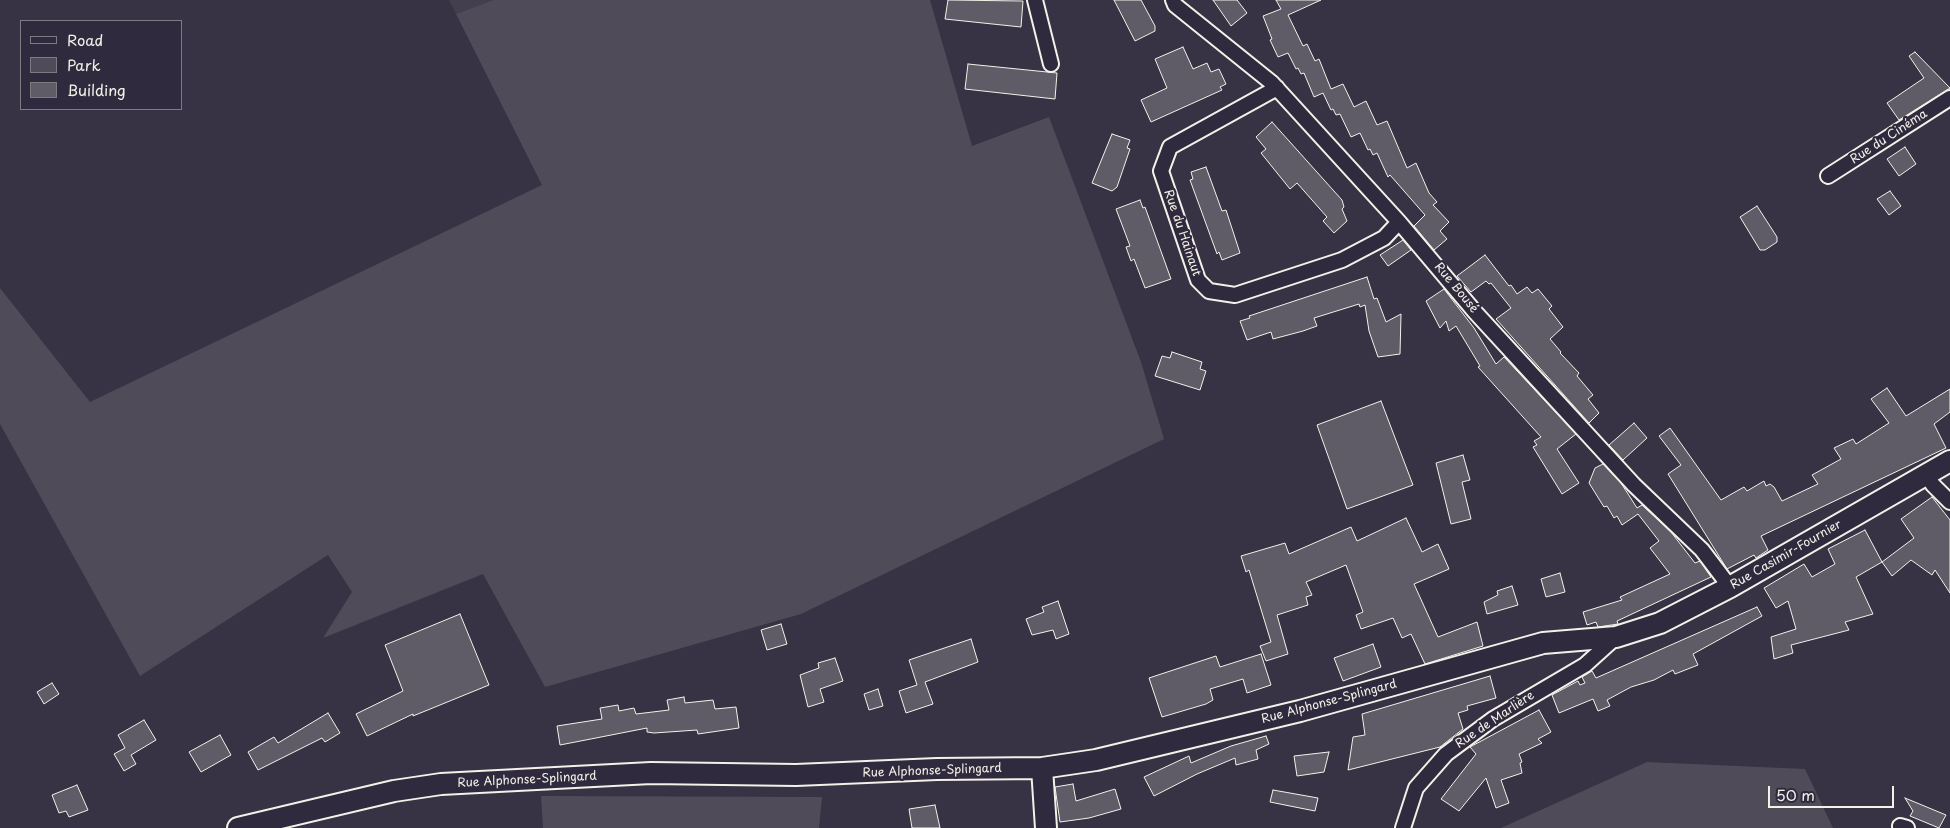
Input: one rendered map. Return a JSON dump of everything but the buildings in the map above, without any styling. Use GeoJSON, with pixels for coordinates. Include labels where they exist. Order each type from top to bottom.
{"type":"FeatureCollection","features":[{"type":"Feature","properties":{"kind":"street"},"geometry":{"type":"LineString","coordinates":[[1035,0],[1051,64]]}},
{"type":"Feature","properties":{"kind":"street","name":"Rue Bousé"},"geometry":{"type":"LineString","coordinates":[[1172,0],[1175,5],[1277,88],[1399,222],[1475,312],[1634,485],[1702,550],[1730,587]]}},
{"type":"Feature","properties":{"kind":"street","name":"Rue du Hainaut"},"geometry":{"type":"LineString","coordinates":[[1277,88],[1170,147],[1161,171],[1198,280],[1209,290],[1235,295],[1342,260],[1384,238],[1399,222]]}},
{"type":"Feature","properties":{"kind":"street","name":"Rue du Cinéma"},"geometry":{"type":"LineString","coordinates":[[1828,176],[1950,98]]}},
{"type":"Feature","properties":{"kind":"street","name":"Rue Casimir-Fournier"},"geometry":{"type":"LineString","coordinates":[[1616,637],[1660,623],[1730,587],[1950,461]]}},
{"type":"Feature","properties":{"kind":"street"},"geometry":{"type":"LineString","coordinates":[[1926,474],[1933,485],[1950,502]]}},
{"type":"Feature","properties":{"kind":"street","name":"Rue Alphonse-Splingard"},"geometry":{"type":"LineString","coordinates":[[238,828],[394,791],[441,784],[651,772],[796,775],[937,769],[1042,768],[1096,760],[1198,737],[1543,644],[1616,637]]}},
{"type":"Feature","properties":{"kind":"street","name":"Rue de Marlière"},"geometry":{"type":"LineString","coordinates":[[1403,828],[1416,788],[1446,754],[1493,719],[1585,665],[1616,637]]}},
{"type":"Feature","properties":{"kind":"street"},"geometry":{"type":"LineString","coordinates":[[1042,768],[1046,828]]}},
{"type":"Feature","properties":{"kind":"shaded area"},"geometry":{"type":"Polygon","coordinates":[[[449,0],[493,0],[456,14],[449,0]]]}},
{"type":"Feature","properties":{"kind":"green space"},"geometry":{"type":"Polygon","coordinates":[[[493,0],[930,0],[972,146],[1049,117],[1141,362],[1164,439],[801,614],[545,687],[483,574],[323,638],[352,592],[328,555],[140,676],[0,424],[0,288],[90,402],[542,185],[456,14],[493,0]]]}},
{"type":"Feature","properties":{"kind":"green space"},"geometry":{"type":"Polygon","coordinates":[[[1647,762],[1805,769],[1833,828],[1501,828],[1647,762]]]}},
{"type":"Feature","properties":{"kind":"green space"},"geometry":{"type":"Polygon","coordinates":[[[541,796],[822,797],[819,828],[543,828],[541,796]]]}}]}
